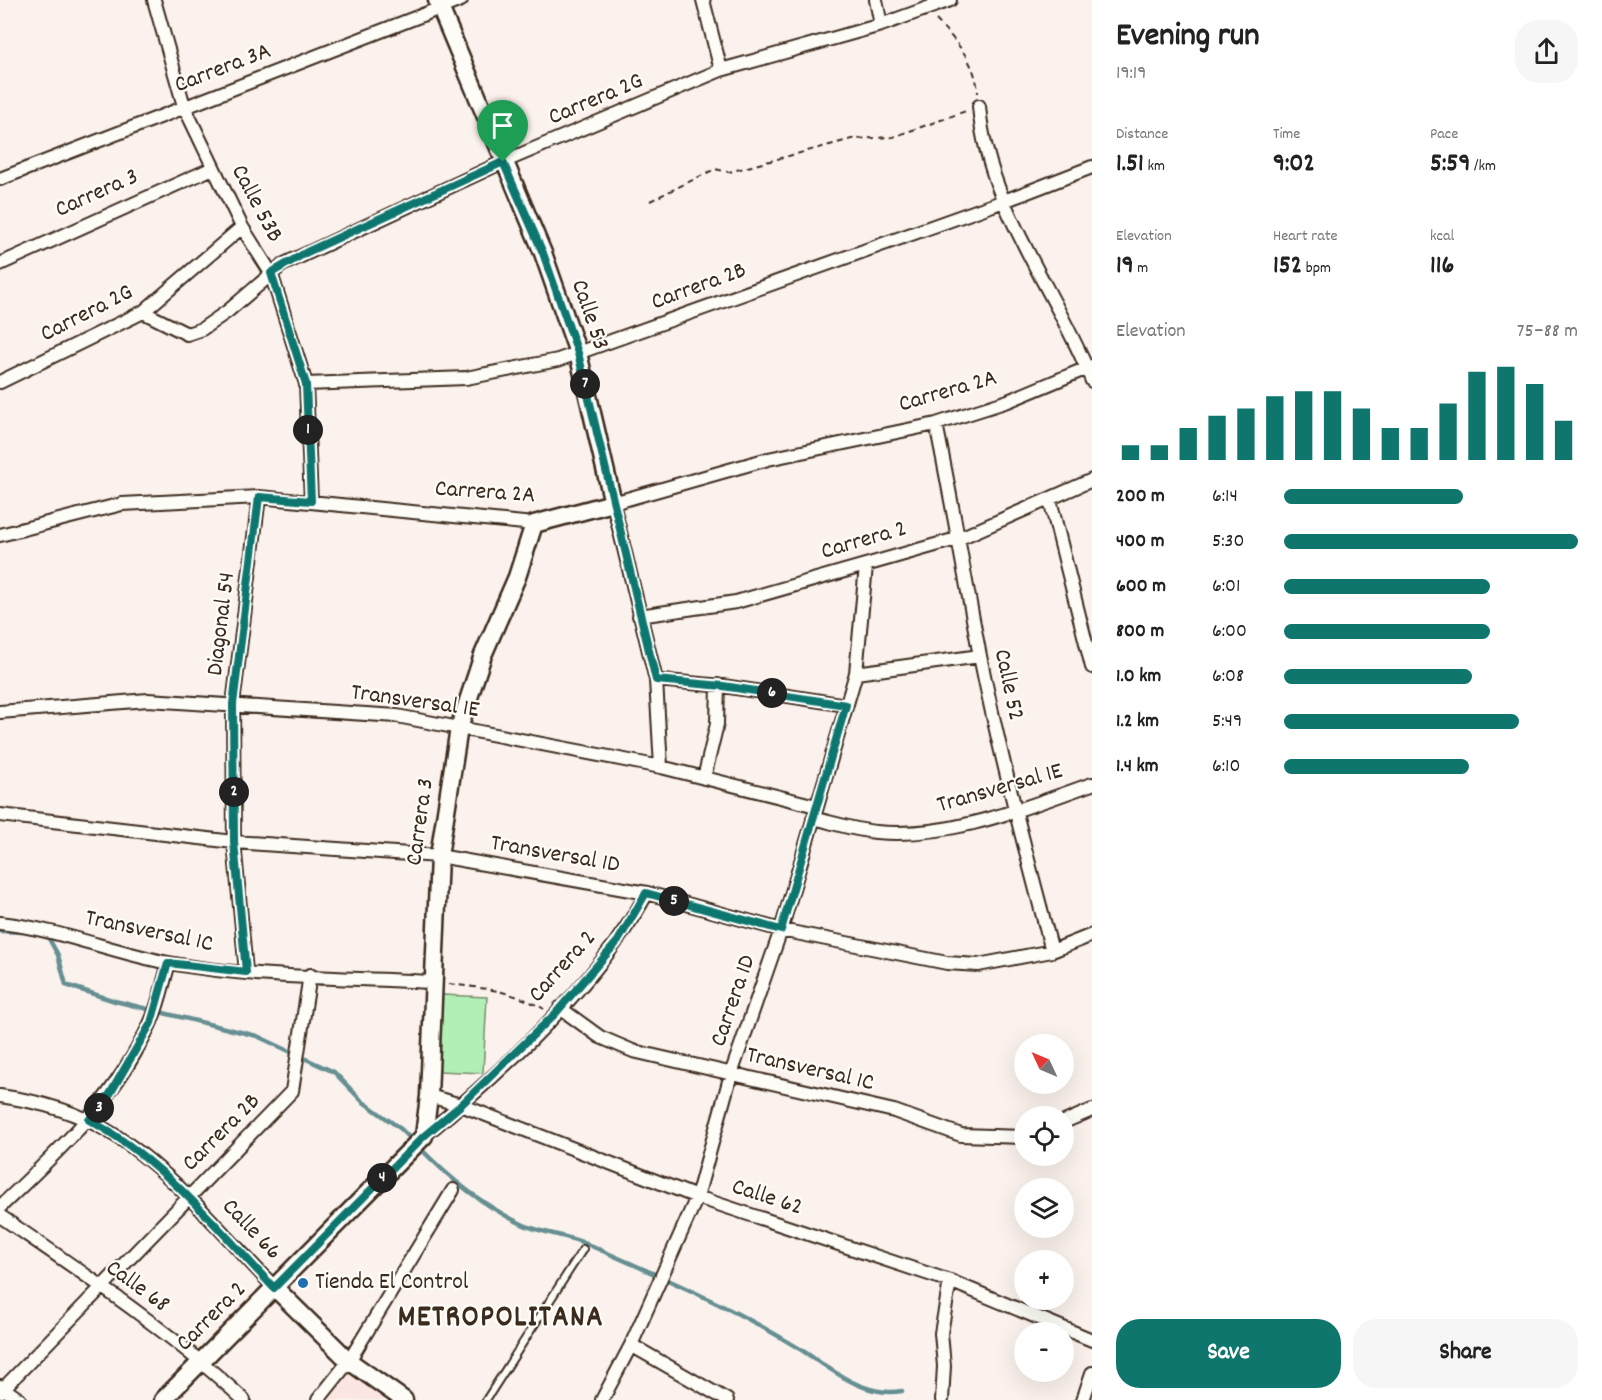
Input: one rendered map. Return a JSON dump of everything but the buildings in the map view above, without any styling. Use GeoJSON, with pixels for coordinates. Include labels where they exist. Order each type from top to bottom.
{"type":"FeatureCollection","features":[{"type":"Feature","properties":{"kind":"street","name":"Calle 53B"},"geometry":{"type":"LineString","coordinates":[[154,0],[184,106],[242,227],[271,273],[306,384],[311,501]]}},
{"type":"Feature","properties":{"kind":"street","name":"Carrera 3A"},"geometry":{"type":"LineString","coordinates":[[0,179],[438,4],[461,0]]}},
{"type":"Feature","properties":{"kind":"street"},"geometry":{"type":"LineString","coordinates":[[703,0],[721,70]]}},
{"type":"Feature","properties":{"kind":"street"},"geometry":{"type":"LineString","coordinates":[[876,0],[881,26]]}},
{"type":"Feature","properties":{"kind":"street","name":"Carrera 2G"},"geometry":{"type":"LineString","coordinates":[[143,312],[187,334],[202,329],[251,294],[271,273],[307,252],[503,162],[721,70],[881,26],[951,0]]}},
{"type":"Feature","properties":{"kind":"street","name":"Calle 53"},"geometry":{"type":"LineString","coordinates":[[438,4],[543,253],[578,353],[656,680],[661,767]]}},
{"type":"Feature","properties":{"kind":"street"},"geometry":{"type":"LineString","coordinates":[[979,106],[981,133],[1004,201],[1090,367],[1092,381]]}},
{"type":"Feature","properties":{"kind":"street","name":"Carrera 2B"},"geometry":{"type":"LineString","coordinates":[[306,384],[466,378],[558,360],[1004,201],[1092,167]]}},
{"type":"Feature","properties":{"kind":"street","name":"Carrera 3"},"geometry":{"type":"LineString","coordinates":[[0,264],[213,168]]}},
{"type":"Feature","properties":{"kind":"street","name":"Carrera 2G"},"geometry":{"type":"LineString","coordinates":[[0,382],[143,312],[242,227]]}},
{"type":"Feature","properties":{"kind":"street","name":"Carrera 2A"},"geometry":{"type":"LineString","coordinates":[[0,536],[122,504],[259,497],[534,524],[768,459],[936,424],[1008,400],[1090,367]]}},
{"type":"Feature","properties":{"kind":"street","name":"Calle 52"},"geometry":{"type":"LineString","coordinates":[[936,424],[960,538],[980,656],[1014,811],[1052,951]]}},
{"type":"Feature","properties":{"kind":"street","name":"Carrera 2"},"geometry":{"type":"LineString","coordinates":[[639,616],[736,602],[960,538],[1092,480]]}},
{"type":"Feature","properties":{"kind":"street","name":"Diagonal 54"},"geometry":{"type":"LineString","coordinates":[[246,972],[234,842],[233,704],[259,497]]}},
{"type":"Feature","properties":{"kind":"street"},"geometry":{"type":"LineString","coordinates":[[1050,500],[1092,667]]}},
{"type":"Feature","properties":{"kind":"street","name":"Carrera 3"},"geometry":{"type":"LineString","coordinates":[[418,1142],[429,1093],[438,856],[459,728],[483,655],[518,576],[534,524]]}},
{"type":"Feature","properties":{"kind":"street","name":"Carrera 1D"},"geometry":{"type":"LineString","coordinates":[[602,1400],[631,1345],[697,1197],[731,1074],[781,930],[856,673],[866,566]]}},
{"type":"Feature","properties":{"kind":"street"},"geometry":{"type":"LineString","coordinates":[[856,673],[980,656]]}},
{"type":"Feature","properties":{"kind":"street"},"geometry":{"type":"LineString","coordinates":[[656,680],[718,685],[846,705]]}},
{"type":"Feature","properties":{"kind":"street"},"geometry":{"type":"LineString","coordinates":[[704,778],[717,724],[718,685]]}},
{"type":"Feature","properties":{"kind":"street","name":"Transversal 1E"},"geometry":{"type":"LineString","coordinates":[[0,712],[148,700],[398,717],[661,767],[704,778],[876,832],[906,833],[958,828],[1092,784]]}},
{"type":"Feature","properties":{"kind":"street"},"geometry":{"type":"LineString","coordinates":[[0,829],[1,815]]}},
{"type":"Feature","properties":{"kind":"street","name":"Transversal 1D"},"geometry":{"type":"LineString","coordinates":[[1,815],[234,842],[438,856],[646,893],[781,930],[947,963],[978,965],[1052,951],[1092,935]]}},
{"type":"Feature","properties":{"kind":"street","name":"Carrera 2"},"geometry":{"type":"LineString","coordinates":[[164,1400],[418,1142],[461,1105],[557,1011],[618,941],[646,893]]}},
{"type":"Feature","properties":{"kind":"street","name":"Transversal 1C"},"geometry":{"type":"LineString","coordinates":[[0,923],[34,927],[168,963],[246,972],[434,982]]}},
{"type":"Feature","properties":{"kind":"street"},"geometry":{"type":"LineString","coordinates":[[0,1207],[89,1120],[110,1094],[151,1023],[168,963]]}},
{"type":"Feature","properties":{"kind":"street","name":"Carrera 2B"},"geometry":{"type":"LineString","coordinates":[[1,1389],[292,1092],[310,975]]}},
{"type":"Feature","properties":{"kind":"street","name":"Transversal 1C"},"geometry":{"type":"LineString","coordinates":[[557,1011],[620,1047],[894,1111],[961,1135],[977,1138],[1014,1137]]}},
{"type":"Feature","properties":{"kind":"street","name":"Calle 62"},"geometry":{"type":"LineString","coordinates":[[429,1093],[697,1197],[950,1281],[1092,1340]]}},
{"type":"Feature","properties":{"kind":"street","name":"Calle 66"},"geometry":{"type":"LineString","coordinates":[[0,1096],[24,1099],[89,1120],[108,1130],[145,1158],[187,1197],[274,1288],[349,1360],[404,1400]]}},
{"type":"Feature","properties":{"kind":"street"},"geometry":{"type":"LineString","coordinates":[[1074,1118],[1092,1110]]}},
{"type":"Feature","properties":{"kind":"street"},"geometry":{"type":"LineString","coordinates":[[318,1400],[349,1360],[453,1190]]}},
{"type":"Feature","properties":{"kind":"street","name":"Calle 68"},"geometry":{"type":"LineString","coordinates":[[0,1216],[103,1287],[202,1361],[244,1400]]}},
{"type":"Feature","properties":{"kind":"street"},"geometry":{"type":"LineString","coordinates":[[942,1400],[944,1366],[941,1333],[950,1281]]}},
{"type":"Feature","properties":{"kind":"street"},"geometry":{"type":"LineString","coordinates":[[631,1345],[727,1400]]}},
{"type":"Feature","properties":{"kind":"street"},"geometry":{"type":"LineString","coordinates":[[1083,1400],[1092,1373]]}},
{"type":"Feature","properties":{"kind":"street"},"geometry":{"type":"LineString","coordinates":[[1,1389],[20,1400]]}},
{"type":"Feature","properties":{"kind":"lane"},"geometry":{"type":"LineString","coordinates":[[486,1400],[583,1249]]}},
{"type":"Feature","properties":{"kind":"path"},"geometry":{"type":"LineString","coordinates":[[650,201],[715,169],[729,172],[852,139],[893,137],[979,106],[977,82],[964,49],[925,9]]}},
{"type":"Feature","properties":{"kind":"path"},"geometry":{"type":"LineString","coordinates":[[434,982],[498,989],[557,1011]]}},
{"type":"Feature","properties":{"kind":"shaded area"},"geometry":{"type":"Polygon","coordinates":[[[350,1373],[390,1400],[328,1400],[350,1373]]]}},
{"type":"Feature","properties":{"kind":"green space"},"geometry":{"type":"Polygon","coordinates":[[[442,995],[487,997],[483,1073],[438,1071],[442,995]]]}},
{"type":"Feature","properties":{"kind":"waterway"},"geometry":{"type":"LineString","coordinates":[[0,931],[23,932]]}},
{"type":"Feature","properties":{"kind":"waterway"},"geometry":{"type":"LineString","coordinates":[[43,936],[48,937],[58,955],[66,985],[115,1001],[257,1036],[334,1072],[362,1101],[401,1129],[413,1141]]}},
{"type":"Feature","properties":{"kind":"waterway"},"geometry":{"type":"LineString","coordinates":[[419,1147],[468,1190],[509,1218],[532,1228],[581,1242],[696,1293],[775,1334],[836,1373],[861,1386],[888,1392],[902,1391]]}},
{"type":"Feature","properties":{"kind":"place","name":"Tienda El Control"},"geometry":{"type":"Point","coordinates":[303,1283]}},
{"type":"Feature","properties":{"kind":"district","name":"METROPOLITANA"},"geometry":{"type":"Point","coordinates":[501,1319]}},
{"type":"Feature","properties":{"kind":"route"},"geometry":{"type":"LineString","coordinates":[[503,162],[543,253],[578,353],[656,680],[723,686],[846,705],[781,930],[646,893],[631,923],[618,941],[555,1014],[461,1105],[424,1136],[274,1288],[187,1197],[145,1158],[108,1130],[89,1120],[110,1094],[151,1023],[168,963],[246,972],[234,842],[233,704],[259,497],[311,501],[306,384],[271,273],[307,252],[503,162]]}}]}
